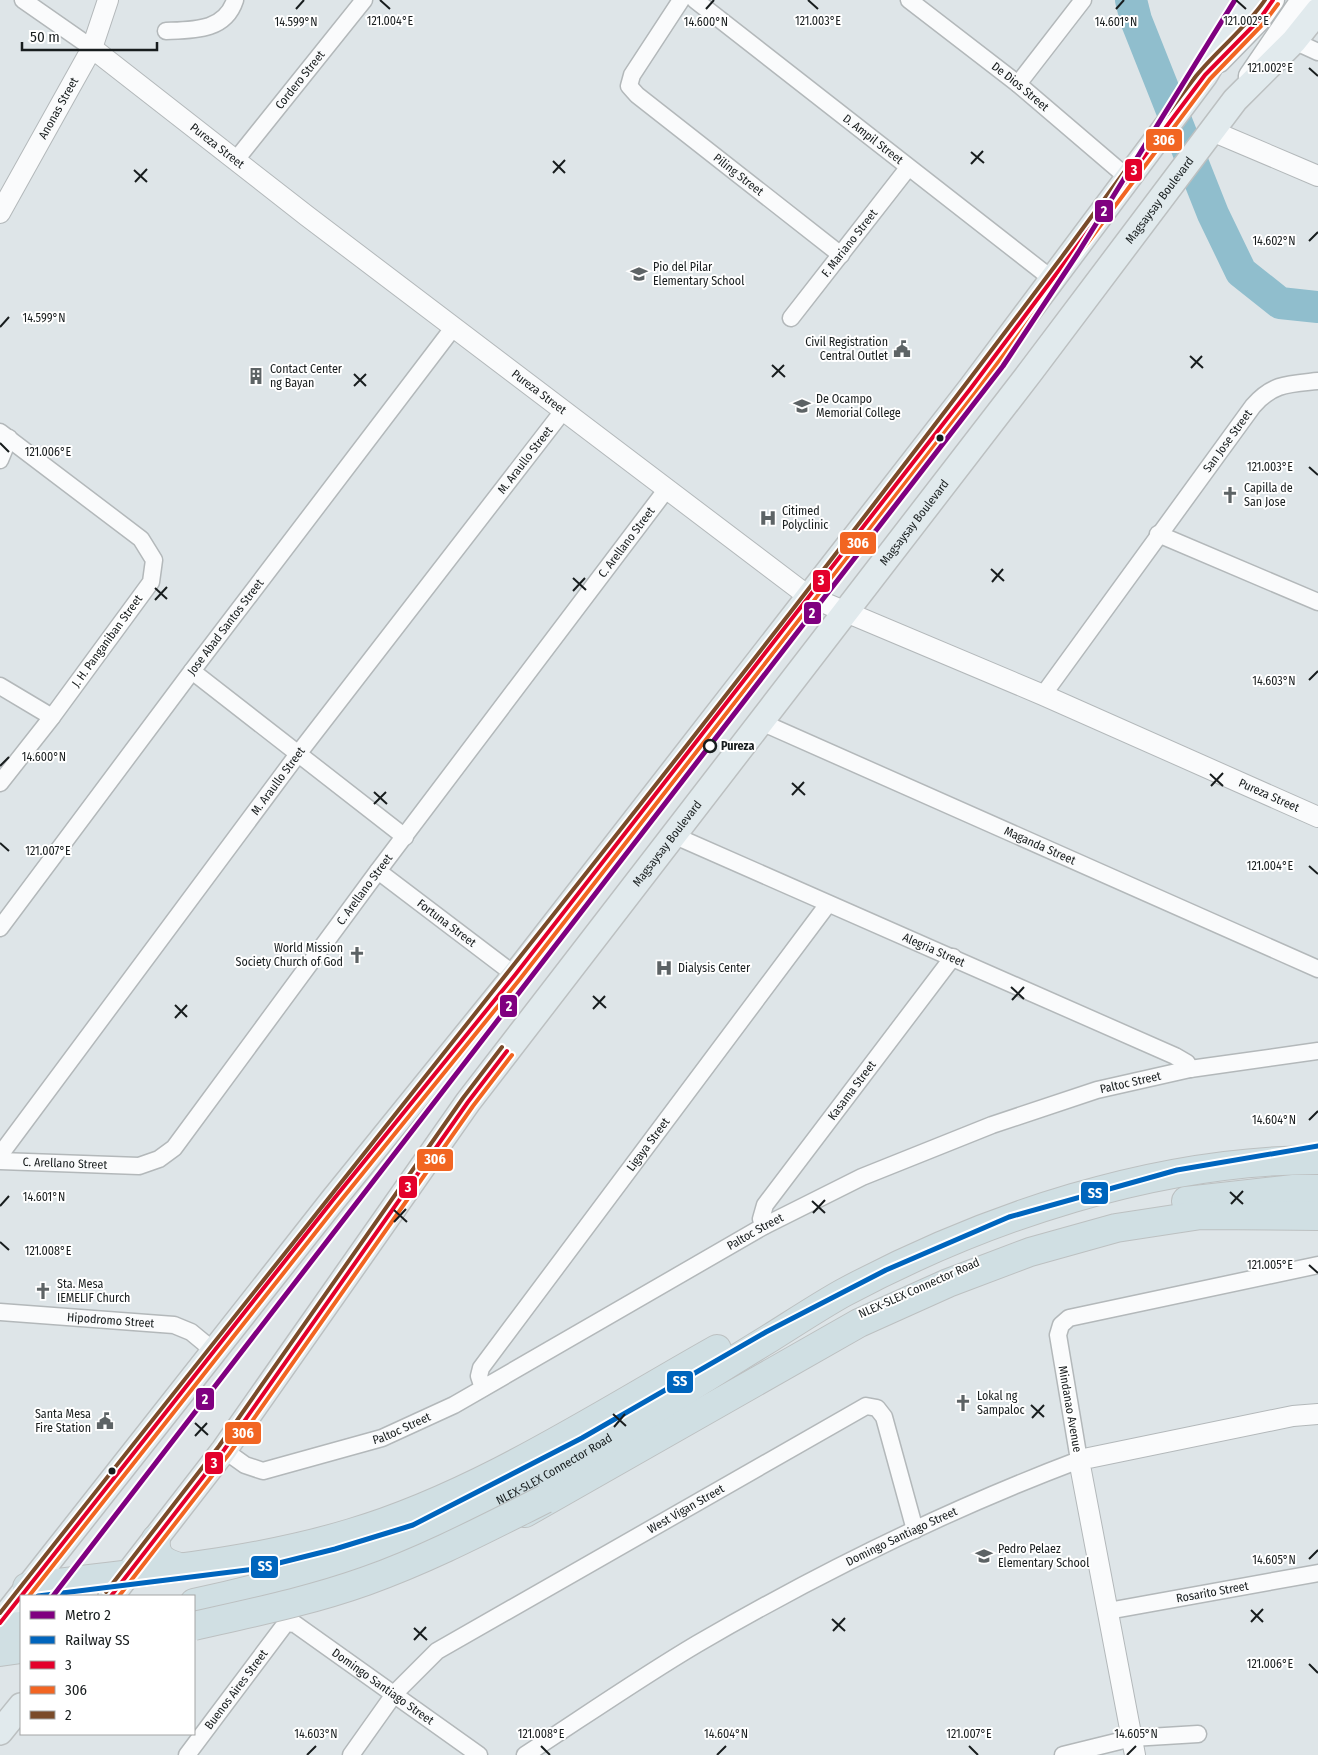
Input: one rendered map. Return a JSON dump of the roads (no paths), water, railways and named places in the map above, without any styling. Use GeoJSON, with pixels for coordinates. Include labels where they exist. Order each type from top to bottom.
{"type":"FeatureCollection","features":[{"type":"Feature","properties":{"kind":"highway","name":"NLEX-SLEX Connector Road"},"geometry":{"type":"LineString","coordinates":[[195,1602],[270,1586],[296,1578],[357,1559],[456,1521],[533,1482],[843,1294],[936,1248],[1019,1215],[1106,1190],[1192,1170],[1292,1160],[1318,1160]]}},
{"type":"Feature","properties":{"kind":"highway","name":"NLEX-SLEX Connector Road"},"geometry":{"type":"LineString","coordinates":[[195,1626],[277,1607],[366,1581],[464,1539],[545,1499],[855,1316],[972,1263],[1026,1242],[1132,1212],[1198,1199],[1294,1189],[1318,1189]]}},
{"type":"Feature","properties":{"kind":"highway"},"geometry":{"type":"LineString","coordinates":[[35,1592],[129,1573],[264,1556],[352,1533],[441,1500],[522,1458],[837,1282],[931,1237],[1019,1215]]}},
{"type":"Feature","properties":{"kind":"highway"},"geometry":{"type":"LineString","coordinates":[[195,1606],[276,1595],[366,1576],[458,1547],[545,1503],[859,1323],[948,1283],[1020,1255],[1116,1228],[1201,1216],[1318,1216]]}},
{"type":"Feature","properties":{"kind":"highway"},"geometry":{"type":"LineString","coordinates":[[156,1539],[155,1550],[160,1558],[168,1564],[180,1567]]}},
{"type":"Feature","properties":{"kind":"highway"},"geometry":{"type":"LineString","coordinates":[[0,1630],[20,1627]]}},
{"type":"Feature","properties":{"kind":"highway"},"geometry":{"type":"LineString","coordinates":[[0,1652],[20,1649]]}},
{"type":"Feature","properties":{"kind":"main road"},"geometry":{"type":"LineString","coordinates":[[35,1592],[214,1351],[515,975],[965,396],[1254,10],[1273,0]]}},
{"type":"Feature","properties":{"kind":"main road"},"geometry":{"type":"LineString","coordinates":[[1286,38],[1302,0]]}},
{"type":"Feature","properties":{"kind":"main road","name":"Magsaysay Boulevard"},"geometry":{"type":"LineString","coordinates":[[112,1595],[224,1450],[468,1102],[1169,189],[1235,100],[1286,38],[1318,10]]}},
{"type":"Feature","properties":{"kind":"main road"},"geometry":{"type":"LineString","coordinates":[[0,1623],[20,1605]]}},
{"type":"Feature","properties":{"kind":"main road"},"geometry":{"type":"LineString","coordinates":[[0,1732],[20,1707]]}},
{"type":"Feature","properties":{"kind":"street"},"geometry":{"type":"LineString","coordinates":[[23,0],[92,48]]}},
{"type":"Feature","properties":{"kind":"street","name":"Anonas Street"},"geometry":{"type":"LineString","coordinates":[[0,213],[92,48],[108,0]]}},
{"type":"Feature","properties":{"kind":"street"},"geometry":{"type":"LineString","coordinates":[[166,30],[208,28],[223,20],[232,9],[236,0]]}},
{"type":"Feature","properties":{"kind":"street","name":"Cordero Street"},"geometry":{"type":"LineString","coordinates":[[235,161],[364,0]]}},
{"type":"Feature","properties":{"kind":"street","name":"Piling Street"},"geometry":{"type":"LineString","coordinates":[[681,0],[632,75],[629,86],[841,255]]}},
{"type":"Feature","properties":{"kind":"street","name":"D. Ampil Street"},"geometry":{"type":"LineString","coordinates":[[695,0],[1052,279]]}},
{"type":"Feature","properties":{"kind":"street","name":"De Dios Street"},"geometry":{"type":"LineString","coordinates":[[909,0],[1018,84],[1128,178]]}},
{"type":"Feature","properties":{"kind":"street"},"geometry":{"type":"LineString","coordinates":[[1018,84],[1083,0]]}},
{"type":"Feature","properties":{"kind":"street"},"geometry":{"type":"LineString","coordinates":[[1286,38],[1318,52]]}},
{"type":"Feature","properties":{"kind":"street","name":"Pureza Street"},"geometry":{"type":"LineString","coordinates":[[92,48],[235,161],[453,328],[808,596],[1043,695],[1318,816]]}},
{"type":"Feature","properties":{"kind":"street"},"geometry":{"type":"LineString","coordinates":[[1209,135],[1318,176]]}},
{"type":"Feature","properties":{"kind":"street","name":"F. Mariano Street"},"geometry":{"type":"LineString","coordinates":[[791,318],[908,168]]}},
{"type":"Feature","properties":{"kind":"street","name":"Jose Abad Santos Street"},"geometry":{"type":"LineString","coordinates":[[0,928],[192,671],[453,328]]}},
{"type":"Feature","properties":{"kind":"street","name":"San Jose Street"},"geometry":{"type":"LineString","coordinates":[[1043,695],[1158,534],[1265,392],[1283,384],[1318,381]]}},
{"type":"Feature","properties":{"kind":"street","name":"M. Araullo Street"},"geometry":{"type":"LineString","coordinates":[[0,1155],[298,754],[563,411]]}},
{"type":"Feature","properties":{"kind":"street"},"geometry":{"type":"LineString","coordinates":[[0,460],[4,435]]}},
{"type":"Feature","properties":{"kind":"street","name":"J. H. Panganiban Street"},"geometry":{"type":"LineString","coordinates":[[0,783],[52,717],[151,582],[154,560],[141,539],[4,435]]}},
{"type":"Feature","properties":{"kind":"street","name":"C. Arellano Street"},"geometry":{"type":"LineString","coordinates":[[0,1161],[139,1166],[159,1159],[174,1148],[378,871],[666,490]]}},
{"type":"Feature","properties":{"kind":"street"},"geometry":{"type":"LineString","coordinates":[[1158,534],[1318,602]]}},
{"type":"Feature","properties":{"kind":"street"},"geometry":{"type":"LineString","coordinates":[[192,671],[405,837]]}},
{"type":"Feature","properties":{"kind":"street"},"geometry":{"type":"LineString","coordinates":[[0,686],[52,717]]}},
{"type":"Feature","properties":{"kind":"street","name":"Maganda Street"},"geometry":{"type":"LineString","coordinates":[[761,722],[1318,969]]}},
{"type":"Feature","properties":{"kind":"street","name":"Alegria Street"},"geometry":{"type":"LineString","coordinates":[[673,835],[1182,1060],[1190,1069]]}},
{"type":"Feature","properties":{"kind":"street","name":"Fortuna Street"},"geometry":{"type":"LineString","coordinates":[[378,871],[515,975]]}},
{"type":"Feature","properties":{"kind":"street","name":"Ligaya Street"},"geometry":{"type":"LineString","coordinates":[[483,1388],[479,1376],[481,1368],[828,904]]}},
{"type":"Feature","properties":{"kind":"street","name":"Kasama Street"},"geometry":{"type":"LineString","coordinates":[[764,1226],[761,1219],[765,1205],[954,958]]}},
{"type":"Feature","properties":{"kind":"street","name":"Paltoc Street"},"geometry":{"type":"LineString","coordinates":[[224,1450],[245,1465],[263,1471],[382,1438],[454,1405],[764,1226],[862,1177],[992,1125],[1097,1090],[1190,1069],[1318,1051]]}},
{"type":"Feature","properties":{"kind":"street","name":"Mindanao Avenue"},"geometry":{"type":"LineString","coordinates":[[1134,1747],[1079,1460],[1058,1336],[1061,1325],[1069,1318],[1318,1265]]}},
{"type":"Feature","properties":{"kind":"street","name":"Hipodromo Street"},"geometry":{"type":"LineString","coordinates":[[0,1312],[174,1325],[191,1332],[214,1351]]}},
{"type":"Feature","properties":{"kind":"street","name":"West Vigan Street"},"geometry":{"type":"LineString","coordinates":[[351,1755],[396,1694],[437,1651],[866,1406],[877,1408],[884,1417],[914,1530]]}},
{"type":"Feature","properties":{"kind":"street","name":"Domingo Santiago Street"},"geometry":{"type":"LineString","coordinates":[[525,1755],[697,1644],[825,1575],[914,1530],[1019,1482],[1079,1460],[1293,1416],[1318,1414]]}},
{"type":"Feature","properties":{"kind":"street","name":"Rosarito Street"},"geometry":{"type":"LineString","coordinates":[[1108,1611],[1318,1573]]}},
{"type":"Feature","properties":{"kind":"street","name":"Domingo Santiago Street"},"geometry":{"type":"LineString","coordinates":[[286,1623],[295,1624],[396,1694],[479,1755]]}},
{"type":"Feature","properties":{"kind":"street","name":"Buenos Aires Street"},"geometry":{"type":"LineString","coordinates":[[187,1755],[286,1623]]}},
{"type":"Feature","properties":{"kind":"street"},"geometry":{"type":"LineString","coordinates":[[1063,1755],[1134,1747],[1198,1734]]}},
{"type":"Feature","properties":{"kind":"waterway"},"geometry":{"type":"LineString","coordinates":[[1131,0],[1136,20],[1213,214],[1241,272],[1280,303],[1318,307]]}},
{"type":"Feature","properties":{"kind":"metro line","name":"2"},"geometry":{"type":"LineString","coordinates":[[54,1595],[1003,366],[1078,253],[1235,0]]}},
{"type":"Feature","properties":{"kind":"rail line","name":"SS"},"geometry":{"type":"LineString","coordinates":[[46,1595],[255,1569],[335,1549],[413,1525],[582,1438],[766,1332],[886,1270],[1009,1217],[1177,1170],[1318,1146]]}},
{"type":"Feature","properties":{"kind":"place","name":"Pio del Pilar Elementary School"},"geometry":{"type":"Point","coordinates":[639,274]}},
{"type":"Feature","properties":{"kind":"place","name":"Civil Registration Central Outlet"},"geometry":{"type":"Point","coordinates":[902,349]}},
{"type":"Feature","properties":{"kind":"place","name":"Contact Center ng Bayan"},"geometry":{"type":"Point","coordinates":[256,376]}},
{"type":"Feature","properties":{"kind":"place","name":"De Ocampo Memorial College"},"geometry":{"type":"Point","coordinates":[802,406]}},
{"type":"Feature","properties":{"kind":"place","name":"Capilla de San Jose"},"geometry":{"type":"Point","coordinates":[1230,495]}},
{"type":"Feature","properties":{"kind":"place","name":"Citimed Polyclinic"},"geometry":{"type":"Point","coordinates":[768,518]}},
{"type":"Feature","properties":{"kind":"place","name":"Pureza"},"geometry":{"type":"Point","coordinates":[710,746]}},
{"type":"Feature","properties":{"kind":"place","name":"World Mission Society Church of God"},"geometry":{"type":"Point","coordinates":[357,955]}},
{"type":"Feature","properties":{"kind":"place","name":"Dialysis Center"},"geometry":{"type":"Point","coordinates":[664,968]}},
{"type":"Feature","properties":{"kind":"place","name":"Sta. Mesa IEMELIF Church"},"geometry":{"type":"Point","coordinates":[43,1291]}},
{"type":"Feature","properties":{"kind":"place","name":"Lokal ng Sampaloc"},"geometry":{"type":"Point","coordinates":[963,1403]}},
{"type":"Feature","properties":{"kind":"place","name":"Santa Mesa Fire Station"},"geometry":{"type":"Point","coordinates":[105,1421]}},
{"type":"Feature","properties":{"kind":"place","name":"Pedro Pelaez Elementary School"},"geometry":{"type":"Point","coordinates":[984,1556]}}]}
